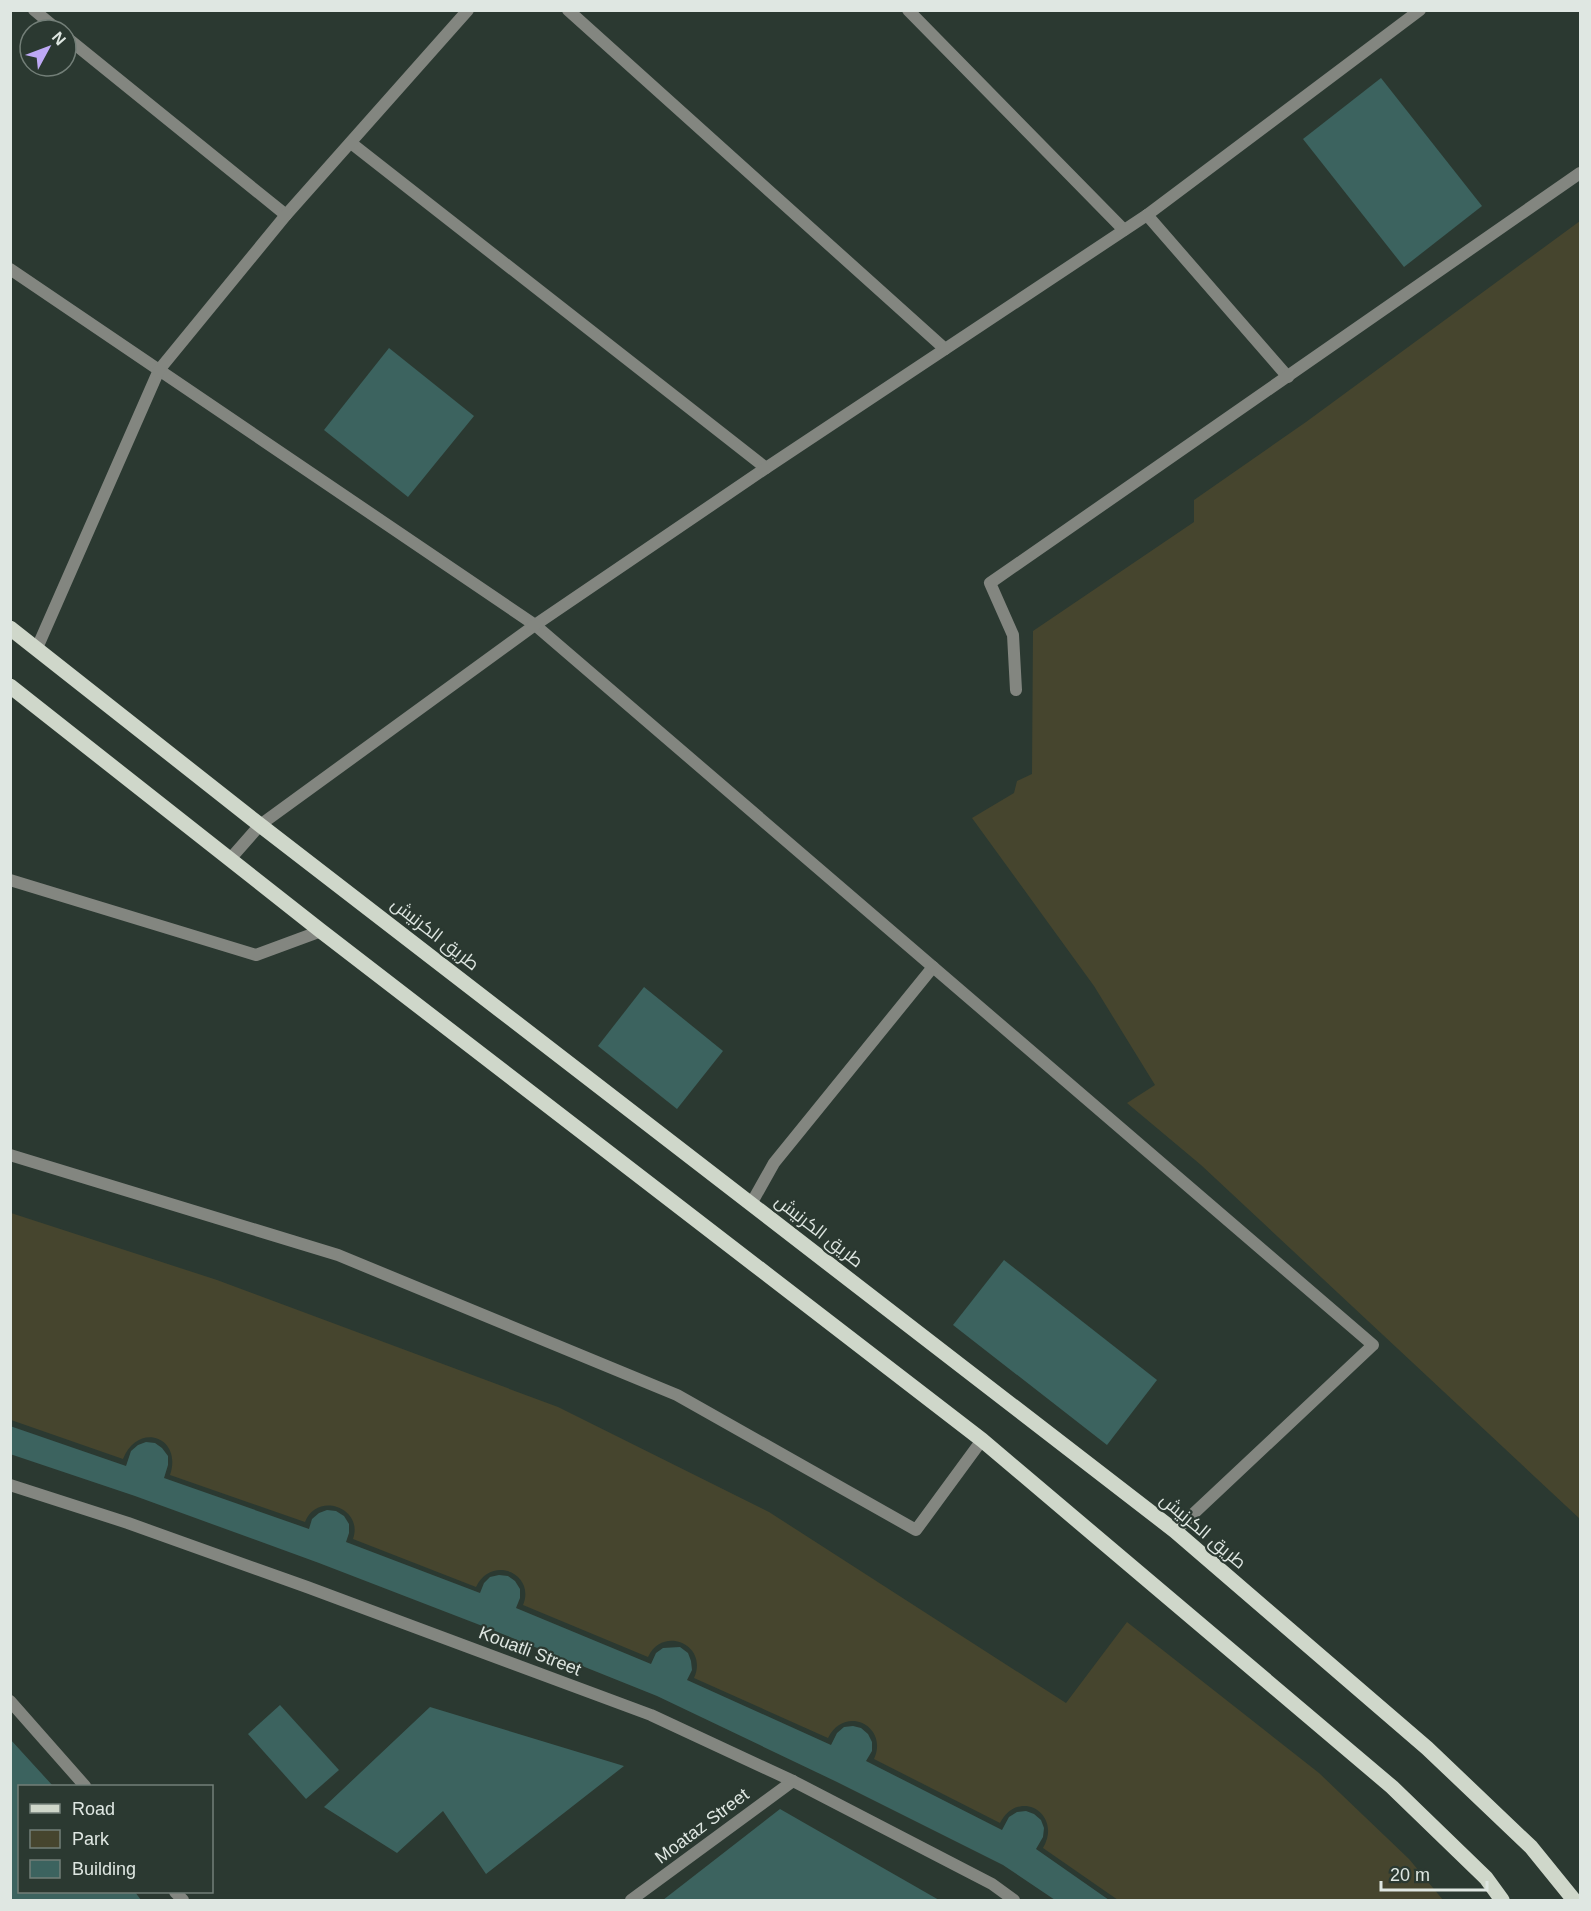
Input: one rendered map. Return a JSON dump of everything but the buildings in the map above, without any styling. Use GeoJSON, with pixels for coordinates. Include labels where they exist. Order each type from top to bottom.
{"type":"FeatureCollection","features":[{"type":"Feature","properties":{"kind":"main road","name":"طريق الكرنيش"},"geometry":{"type":"LineString","coordinates":[[10,628],[260,825],[1175,1531],[1427,1748],[1531,1847],[1574,1900]]}},
{"type":"Feature","properties":{"kind":"main road"},"geometry":{"type":"LineString","coordinates":[[10,686],[321,930],[982,1440],[1392,1787],[1486,1878],[1502,1900]]}},
{"type":"Feature","properties":{"kind":"street"},"geometry":{"type":"LineString","coordinates":[[568,10],[945,349]]}},
{"type":"Feature","properties":{"kind":"street"},"geometry":{"type":"LineString","coordinates":[[908,10],[1124,230]]}},
{"type":"Feature","properties":{"kind":"street"},"geometry":{"type":"LineString","coordinates":[[231,858],[260,825],[535,625],[766,468],[1148,215],[1420,10]]}},
{"type":"Feature","properties":{"kind":"street"},"geometry":{"type":"LineString","coordinates":[[37,648],[159,370],[286,215],[465,11]]}},
{"type":"Feature","properties":{"kind":"street"},"geometry":{"type":"LineString","coordinates":[[78,47],[286,215]]}},
{"type":"Feature","properties":{"kind":"street"},"geometry":{"type":"LineString","coordinates":[[351,143],[766,468]]}},
{"type":"Feature","properties":{"kind":"street"},"geometry":{"type":"LineString","coordinates":[[1016,690],[1013,635],[990,583],[1581,173]]}},
{"type":"Feature","properties":{"kind":"street"},"geometry":{"type":"LineString","coordinates":[[1148,215],[1288,377]]}},
{"type":"Feature","properties":{"kind":"street"},"geometry":{"type":"LineString","coordinates":[[10,269],[535,625],[1373,1345],[1175,1531]]}},
{"type":"Feature","properties":{"kind":"street"},"geometry":{"type":"LineString","coordinates":[[10,880],[256,955],[321,930]]}},
{"type":"Feature","properties":{"kind":"street"},"geometry":{"type":"LineString","coordinates":[[751,1204],[774,1163],[933,967]]}},
{"type":"Feature","properties":{"kind":"street"},"geometry":{"type":"LineString","coordinates":[[10,1155],[338,1256],[677,1395],[916,1530],[982,1440]]}},
{"type":"Feature","properties":{"kind":"street","name":"Kouatli Street"},"geometry":{"type":"LineString","coordinates":[[10,1485],[128,1523],[307,1587],[640,1711],[793,1780],[992,1884],[1014,1900]]}},
{"type":"Feature","properties":{"kind":"street"},"geometry":{"type":"LineString","coordinates":[[10,1701],[84,1785]]}},
{"type":"Feature","properties":{"kind":"street","name":"Moataz Street"},"geometry":{"type":"LineString","coordinates":[[632,1900],[793,1780]]}},
{"type":"Feature","properties":{"kind":"green space"},"geometry":{"type":"Polygon","coordinates":[[[1580,221],[1580,1519],[1201,1165],[1127,1103],[1155,1085],[1094,986],[972,818],[1014,793],[1017,781],[1032,774],[1033,631],[1194,522],[1194,500],[1306,422],[1580,221]]]}},
{"type":"Feature","properties":{"kind":"green space"},"geometry":{"type":"Polygon","coordinates":[[[11,1213],[217,1280],[558,1407],[769,1512],[1066,1703],[1127,1622],[1319,1773],[1409,1859],[1443,1900],[1118,1900],[1043,1848],[1048,1836],[1047,1825],[1043,1816],[1036,1809],[1027,1806],[1018,1807],[1008,1812],[1000,1823],[874,1759],[877,1747],[876,1737],[863,1723],[844,1722],[835,1728],[828,1738],[694,1678],[697,1666],[695,1656],[690,1648],[682,1643],[664,1642],[655,1647],[648,1657],[523,1605],[525,1594],[523,1584],[510,1572],[501,1570],[492,1572],[483,1577],[476,1587],[353,1539],[355,1528],[352,1519],[338,1507],[319,1507],[305,1522],[170,1475],[172,1462],[170,1451],[165,1443],[157,1439],[148,1437],[138,1440],[130,1447],[123,1459],[11,1420],[11,1213]]]}}]}
